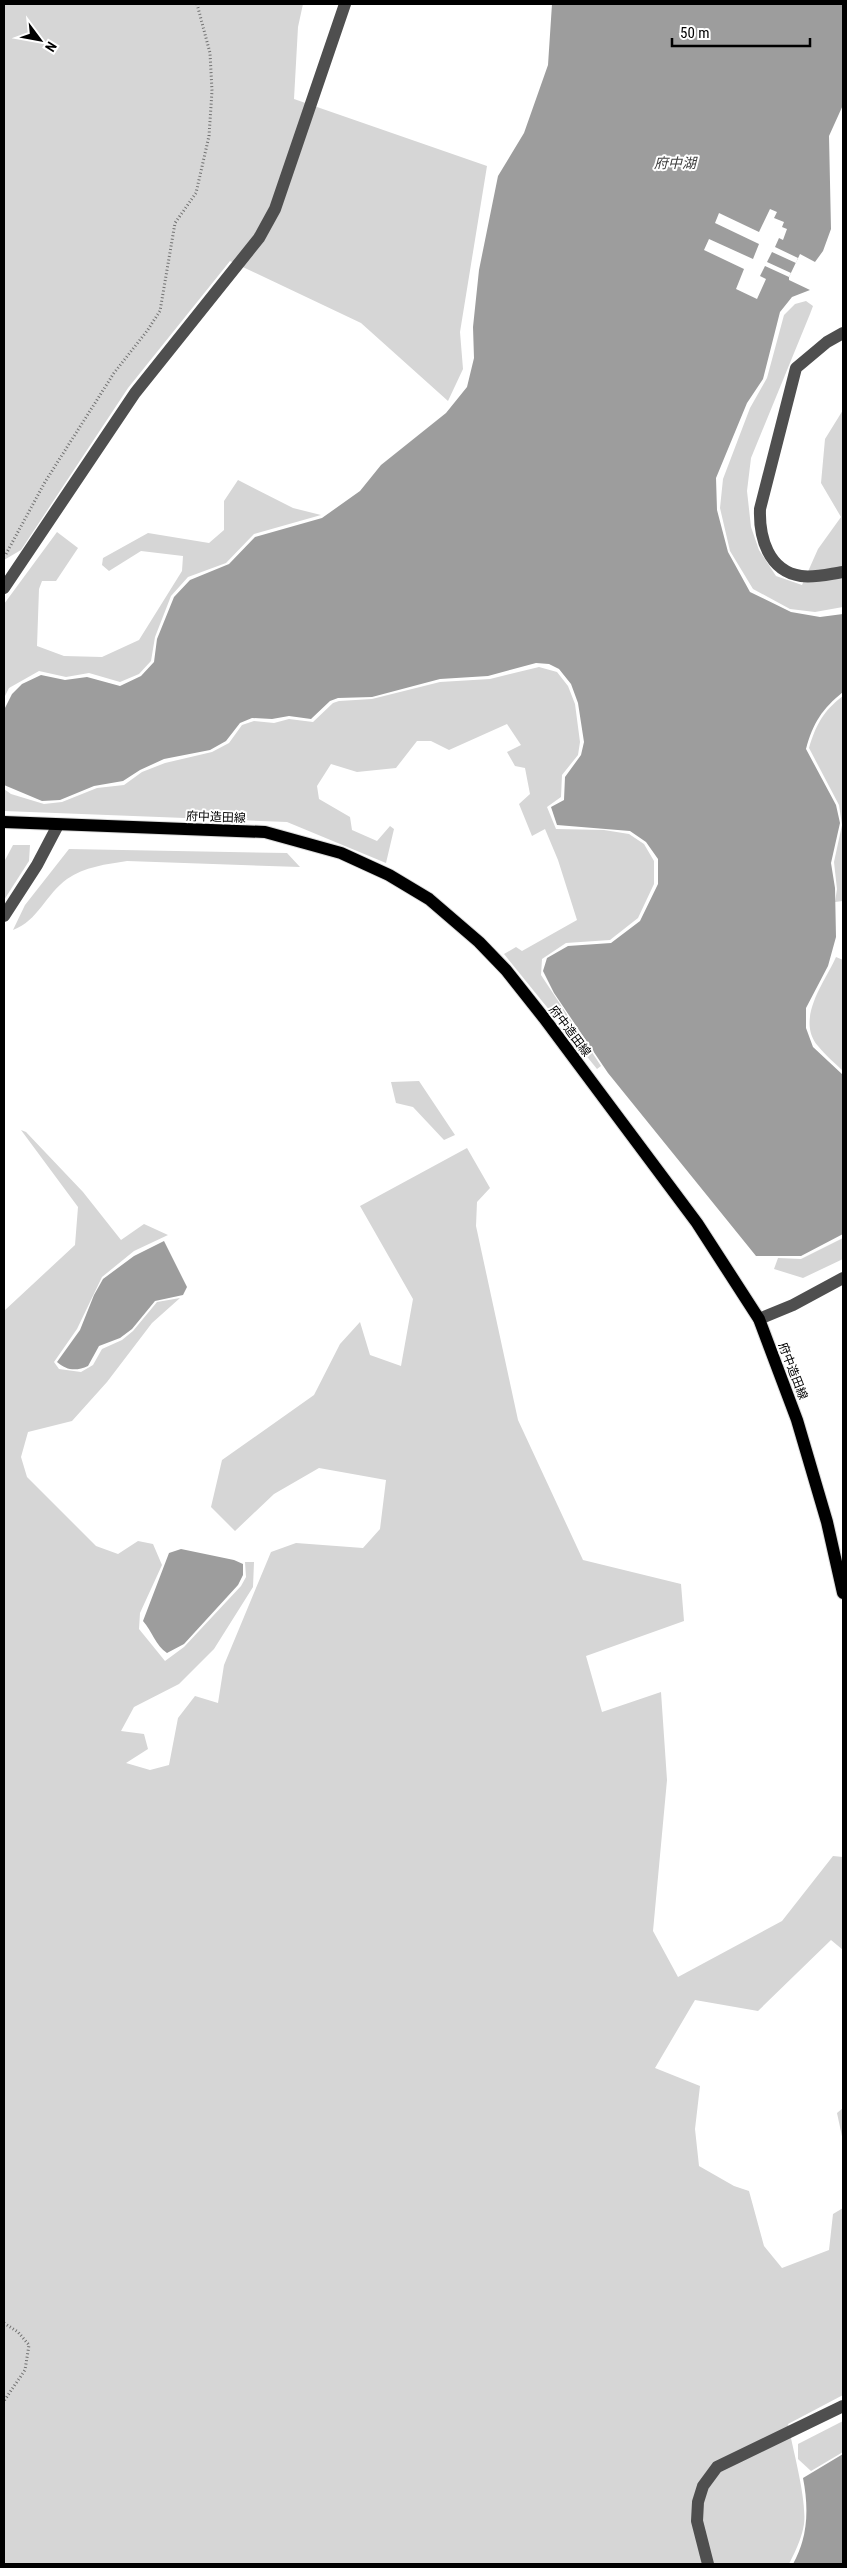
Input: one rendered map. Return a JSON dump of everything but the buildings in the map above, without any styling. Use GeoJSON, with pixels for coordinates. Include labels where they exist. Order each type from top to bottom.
{"type":"FeatureCollection","features":[{"type":"Feature","properties":{"kind":"main road","name":"府中造田線"},"geometry":{"type":"LineString","coordinates":[[4,822],[265,832],[341,853],[389,875],[429,899],[479,942],[506,970],[533,1004],[697,1223],[759,1319],[797,1420],[827,1522],[843,1593]]}},
{"type":"Feature","properties":{"kind":"street"},"geometry":{"type":"LineString","coordinates":[[4,588],[135,393],[259,238],[275,209],[345,4]]}},
{"type":"Feature","properties":{"kind":"street"},"geometry":{"type":"LineString","coordinates":[[843,333],[828,342],[796,368],[760,509],[762,540],[770,558],[787,571],[800,576],[818,576],[843,572]]}},
{"type":"Feature","properties":{"kind":"street"},"geometry":{"type":"LineString","coordinates":[[4,916],[37,865],[58,825]]}},
{"type":"Feature","properties":{"kind":"street"},"geometry":{"type":"LineString","coordinates":[[759,1319],[793,1305],[843,1278]]}},
{"type":"Feature","properties":{"kind":"street"},"geometry":{"type":"LineString","coordinates":[[708,2564],[698,2521],[698,2502],[703,2486],[717,2467],[843,2406]]}},
{"type":"Feature","properties":{"kind":"path"},"geometry":{"type":"LineString","coordinates":[[4,559],[56,465],[114,373],[160,311],[175,223],[196,193],[209,136],[212,91],[210,53],[197,4]]}},
{"type":"Feature","properties":{"kind":"path"},"geometry":{"type":"LineString","coordinates":[[4,2323],[18,2332],[28,2345],[26,2370],[4,2401]]}},
{"type":"Feature","properties":{"kind":"shaded area"},"geometry":{"type":"Polygon","coordinates":[[[4,4],[303,4],[298,27],[294,99],[487,166],[460,332],[463,369],[448,401],[361,323],[230,261],[128,388],[21,550],[4,560],[4,4]]]}},
{"type":"Feature","properties":{"kind":"shaded area"},"geometry":{"type":"Polygon","coordinates":[[[806,301],[813,306],[751,458],[747,491],[751,527],[759,550],[776,576],[802,585],[818,549],[841,517],[821,483],[825,439],[843,410],[843,607],[815,612],[790,609],[753,589],[730,551],[720,508],[723,479],[750,408],[767,378],[784,315],[795,304],[806,301]]]}},
{"type":"Feature","properties":{"kind":"shaded area"},"geometry":{"type":"Polygon","coordinates":[[[238,480],[293,508],[321,515],[254,534],[226,563],[188,577],[171,596],[155,637],[151,661],[139,674],[120,682],[89,673],[66,677],[39,671],[9,688],[4,698],[4,604],[57,532],[78,548],[56,581],[42,581],[39,589],[37,646],[64,656],[102,657],[139,640],[182,571],[183,556],[141,551],[109,571],[102,565],[103,558],[148,533],[209,543],[224,530],[224,501],[238,480]]]}},
{"type":"Feature","properties":{"kind":"shaded area"},"geometry":{"type":"Polygon","coordinates":[[[539,667],[557,672],[568,686],[575,704],[580,742],[578,755],[562,775],[561,797],[547,807],[556,829],[604,830],[629,834],[644,844],[654,861],[654,884],[638,918],[610,940],[566,943],[542,959],[541,975],[601,1066],[597,1069],[504,954],[516,947],[522,951],[577,920],[558,860],[545,829],[532,836],[519,804],[530,794],[525,768],[515,766],[507,752],[521,745],[507,724],[449,750],[431,741],[417,741],[396,768],[357,772],[331,764],[317,786],[319,799],[350,817],[352,830],[377,841],[390,826],[394,829],[386,863],[287,822],[4,811],[4,789],[11,794],[44,804],[62,802],[97,788],[124,785],[142,772],[165,763],[212,752],[229,743],[242,725],[254,721],[274,723],[289,719],[313,722],[333,703],[339,701],[372,699],[440,682],[490,679],[539,667]]]}},
{"type":"Feature","properties":{"kind":"shaded area"},"geometry":{"type":"Polygon","coordinates":[[[843,696],[843,901],[835,902],[837,889],[834,862],[842,825],[839,805],[809,748],[821,719],[830,707],[843,696]]]}},
{"type":"Feature","properties":{"kind":"shaded area"},"geometry":{"type":"Polygon","coordinates":[[[13,845],[30,845],[29,861],[4,900],[4,862],[13,845]]]}},
{"type":"Feature","properties":{"kind":"shaded area"},"geometry":{"type":"Polygon","coordinates":[[[69,849],[287,853],[300,867],[127,861],[104,865],[88,869],[67,879],[53,892],[36,914],[22,926],[13,930],[25,905],[69,849]]]}},
{"type":"Feature","properties":{"kind":"shaded area"},"geometry":{"type":"Polygon","coordinates":[[[836,957],[843,960],[843,1071],[818,1046],[812,1035],[810,1024],[814,1001],[836,957]]]}},
{"type":"Feature","properties":{"kind":"shaded area"},"geometry":{"type":"Polygon","coordinates":[[[419,1081],[455,1135],[444,1140],[413,1107],[396,1103],[391,1082],[419,1081]]]}},
{"type":"Feature","properties":{"kind":"shaded area"},"geometry":{"type":"Polygon","coordinates":[[[21,1130],[26,1132],[83,1192],[121,1240],[144,1224],[168,1235],[134,1251],[102,1277],[77,1329],[54,1362],[59,1369],[81,1372],[93,1365],[102,1349],[122,1340],[133,1331],[157,1302],[180,1298],[152,1323],[107,1382],[72,1421],[28,1432],[21,1457],[27,1477],[96,1546],[118,1554],[138,1541],[153,1544],[162,1565],[140,1613],[139,1629],[165,1661],[184,1647],[241,1586],[246,1577],[245,1562],[254,1562],[253,1587],[214,1649],[179,1684],[134,1707],[121,1731],[144,1734],[148,1749],[126,1763],[150,1770],[169,1765],[178,1718],[195,1696],[218,1703],[224,1665],[271,1552],[296,1543],[363,1548],[380,1529],[386,1480],[319,1468],[274,1494],[235,1531],[211,1507],[222,1460],[314,1395],[340,1344],[360,1322],[370,1355],[401,1366],[413,1299],[360,1206],[467,1148],[490,1188],[477,1202],[476,1226],[518,1420],[583,1560],[681,1584],[684,1621],[586,1656],[602,1712],[661,1692],[667,1780],[653,1931],[678,1977],[782,1921],[833,1856],[843,1857],[843,1950],[831,1940],[758,2011],[695,2000],[655,2068],[700,2086],[695,2129],[699,2166],[734,2186],[749,2191],[764,2246],[782,2268],[829,2250],[833,2214],[843,2208],[843,2395],[788,2424],[802,2489],[804,2514],[802,2534],[789,2564],[4,2564],[4,1311],[75,1245],[78,1207],[21,1130]]]}},
{"type":"Feature","properties":{"kind":"shaded area"},"geometry":{"type":"Polygon","coordinates":[[[843,1238],[843,1259],[803,1278],[774,1269],[778,1258],[801,1259],[843,1238]]]}},
{"type":"Feature","properties":{"kind":"shaded area"},"geometry":{"type":"Polygon","coordinates":[[[843,2108],[843,2141],[837,2113],[843,2108]]]}},
{"type":"Feature","properties":{"kind":"shaded area"},"geometry":{"type":"Polygon","coordinates":[[[843,2421],[843,2452],[811,2471],[798,2459],[798,2444],[843,2421]]]}},
{"type":"Feature","properties":{"kind":"water","name":"府中湖"},"geometry":{"type":"Polygon","coordinates":[[[552,4],[843,4],[843,105],[829,136],[831,229],[823,251],[815,262],[800,254],[789,277],[789,280],[810,290],[792,297],[780,312],[763,379],[747,403],[716,478],[717,510],[728,552],[750,592],[791,612],[820,617],[843,614],[843,692],[829,704],[819,717],[806,749],[836,805],[840,823],[831,863],[835,888],[836,937],[828,966],[806,1008],[806,1028],[813,1047],[843,1075],[843,1234],[801,1256],[756,1256],[608,1073],[554,993],[543,971],[547,958],[568,946],[611,943],[640,921],[658,884],[658,859],[646,842],[630,831],[557,825],[551,807],[564,800],[565,777],[581,755],[584,742],[578,703],[571,684],[559,669],[549,664],[536,663],[488,676],[440,679],[372,697],[338,698],[330,701],[311,719],[289,716],[272,719],[252,718],[240,723],[226,741],[210,750],[164,759],[140,770],[123,781],[94,786],[60,800],[42,801],[4,785],[4,710],[12,694],[22,684],[41,675],[65,680],[87,677],[120,686],[141,676],[154,662],[157,639],[174,597],[190,580],[229,564],[255,537],[322,518],[360,491],[381,465],[446,413],[467,387],[474,358],[473,327],[479,270],[498,176],[524,133],[548,65],[552,4]]]}},
{"type":"Feature","properties":{"kind":"water"},"geometry":{"type":"Polygon","coordinates":[[[164,1241],[187,1287],[183,1295],[155,1301],[132,1329],[120,1338],[99,1346],[88,1366],[72,1369],[57,1362],[80,1330],[94,1295],[103,1279],[134,1256],[164,1241]]]}},
{"type":"Feature","properties":{"kind":"water"},"geometry":{"type":"Polygon","coordinates":[[[181,1549],[234,1560],[243,1564],[243,1575],[238,1585],[184,1644],[167,1653],[143,1621],[169,1553],[181,1549]]]}},
{"type":"Feature","properties":{"kind":"water"},"geometry":{"type":"Polygon","coordinates":[[[843,2454],[843,2564],[793,2564],[802,2544],[806,2522],[803,2478],[843,2454]]]}},
{"type":"Feature","properties":{"kind":"pier"},"geometry":{"type":"Polygon","coordinates":[[[770,209],[777,212],[774,218],[784,222],[782,227],[787,229],[783,240],[779,238],[775,247],[798,258],[796,263],[772,252],[767,262],[791,273],[789,277],[765,266],[760,276],[766,279],[757,299],[736,289],[744,269],[704,250],[709,239],[753,259],[759,244],[715,223],[719,213],[759,232],[770,209]]]}}]}
